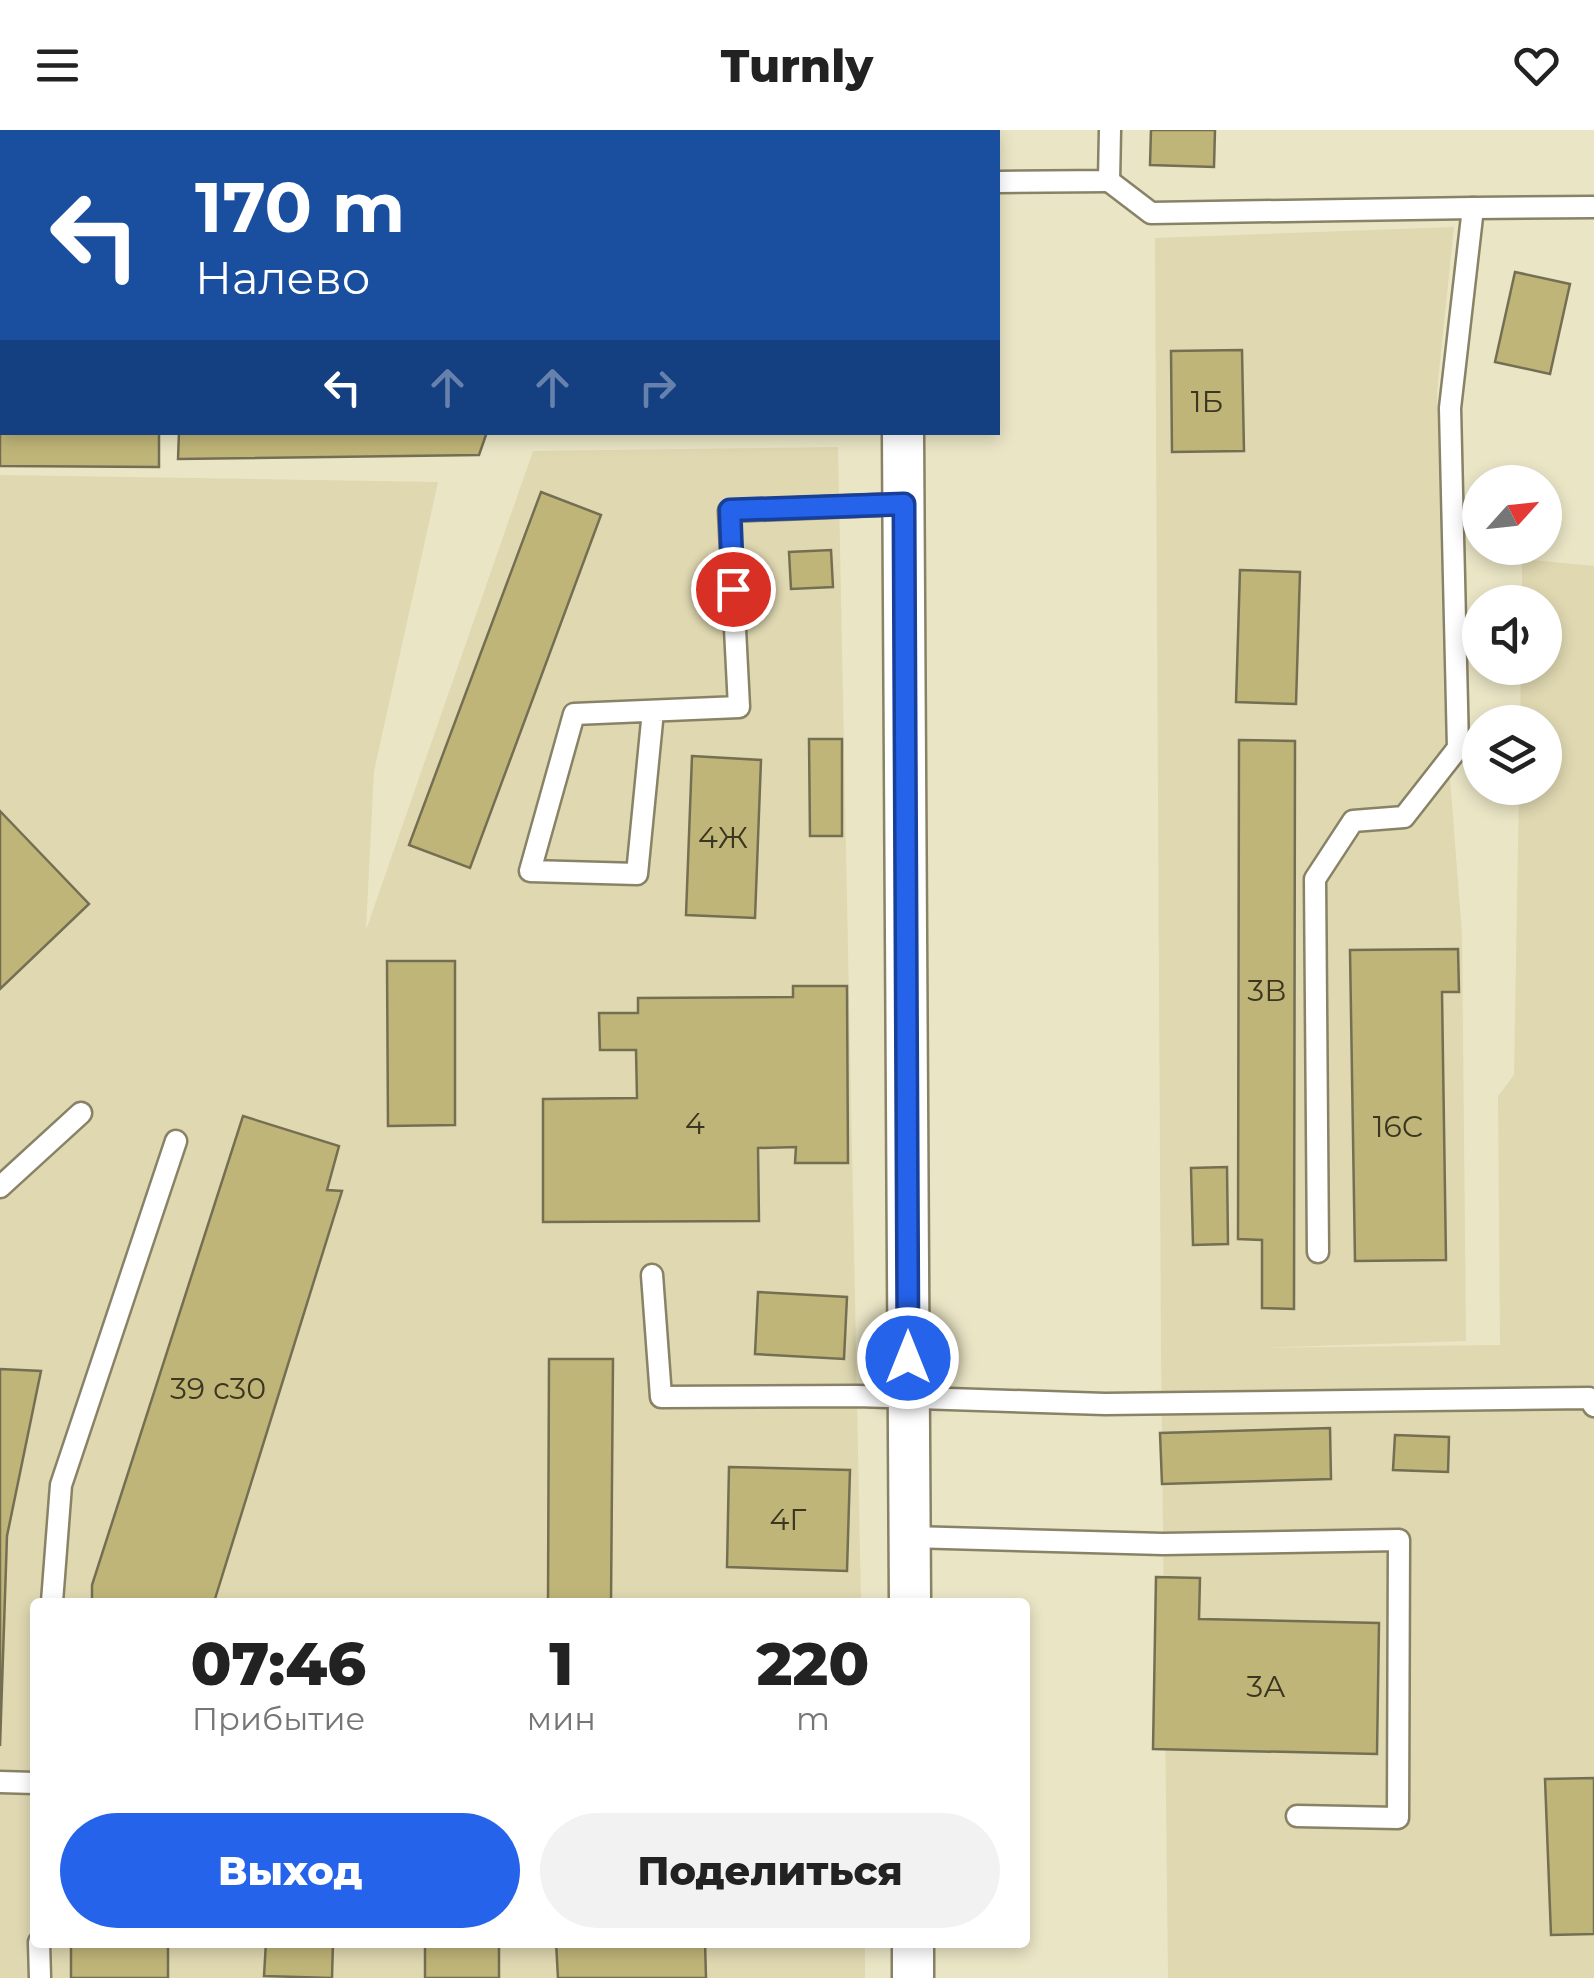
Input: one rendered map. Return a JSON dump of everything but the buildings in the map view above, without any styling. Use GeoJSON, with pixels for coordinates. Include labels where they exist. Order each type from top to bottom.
{"type":"FeatureCollection","features":[{"type":"Feature","properties":{"kind":"street"},"geometry":{"type":"LineString","coordinates":[[903,435],[910,1598]]}},
{"type":"Feature","properties":{"kind":"street"},"geometry":{"type":"LineString","coordinates":[[912,1948],[913,1978]]}},
{"type":"Feature","properties":{"kind":"lane"},"geometry":{"type":"LineString","coordinates":[[1108,180],[1110,130]]}},
{"type":"Feature","properties":{"kind":"lane"},"geometry":{"type":"LineString","coordinates":[[1000,182],[1108,180],[1151,213],[1594,208]]}},
{"type":"Feature","properties":{"kind":"lane"},"geometry":{"type":"LineString","coordinates":[[1318,1252],[1316,879],[1353,821],[1404,817],[1458,748],[1450,408],[1473,208]]}},
{"type":"Feature","properties":{"kind":"lane"},"geometry":{"type":"LineString","coordinates":[[652,710],[637,874],[530,871],[574,714],[652,710],[739,707],[730,510],[904,504]]}},
{"type":"Feature","properties":{"kind":"lane"},"geometry":{"type":"LineString","coordinates":[[0,1187],[81,1113]]}},
{"type":"Feature","properties":{"kind":"lane"},"geometry":{"type":"LineString","coordinates":[[52,1598],[61,1485],[176,1141]]}},
{"type":"Feature","properties":{"kind":"lane"},"geometry":{"type":"LineString","coordinates":[[652,1275],[661,1396],[909,1397],[1106,1404],[1589,1398],[1594,1406]]}},
{"type":"Feature","properties":{"kind":"lane"},"geometry":{"type":"LineString","coordinates":[[910,1537],[1163,1544],[1399,1540],[1398,1818],[1297,1816]]}},
{"type":"Feature","properties":{"kind":"lane"},"geometry":{"type":"LineString","coordinates":[[0,1782],[30,1782]]}},
{"type":"Feature","properties":{"kind":"lane"},"geometry":{"type":"LineString","coordinates":[[40,1948],[40,1978]]}},
{"type":"Feature","properties":{"kind":"shaded area"},"geometry":{"type":"Polygon","coordinates":[[[1454,227],[1437,391],[1444,701],[1462,934],[1466,1341],[1257,1348],[1500,1345],[1498,1096],[1514,1075],[1519,805],[1562,805],[1562,705],[1520,705],[1521,685],[1562,685],[1562,585],[1522,585],[1522,565],[1594,566],[1594,1978],[1168,1978],[1155,238],[1454,227]]]}},
{"type":"Feature","properties":{"kind":"shaded area"},"geometry":{"type":"Polygon","coordinates":[[[838,447],[861,1598],[30,1598],[30,1948],[865,1948],[865,1978],[0,1978],[0,475],[438,482],[374,771],[366,930],[533,451],[838,447]]]}},
{"type":"Feature","properties":{"kind":"route"},"geometry":{"type":"LineString","coordinates":[[733,589],[730,510],[904,504],[908,1358]]}}]}
